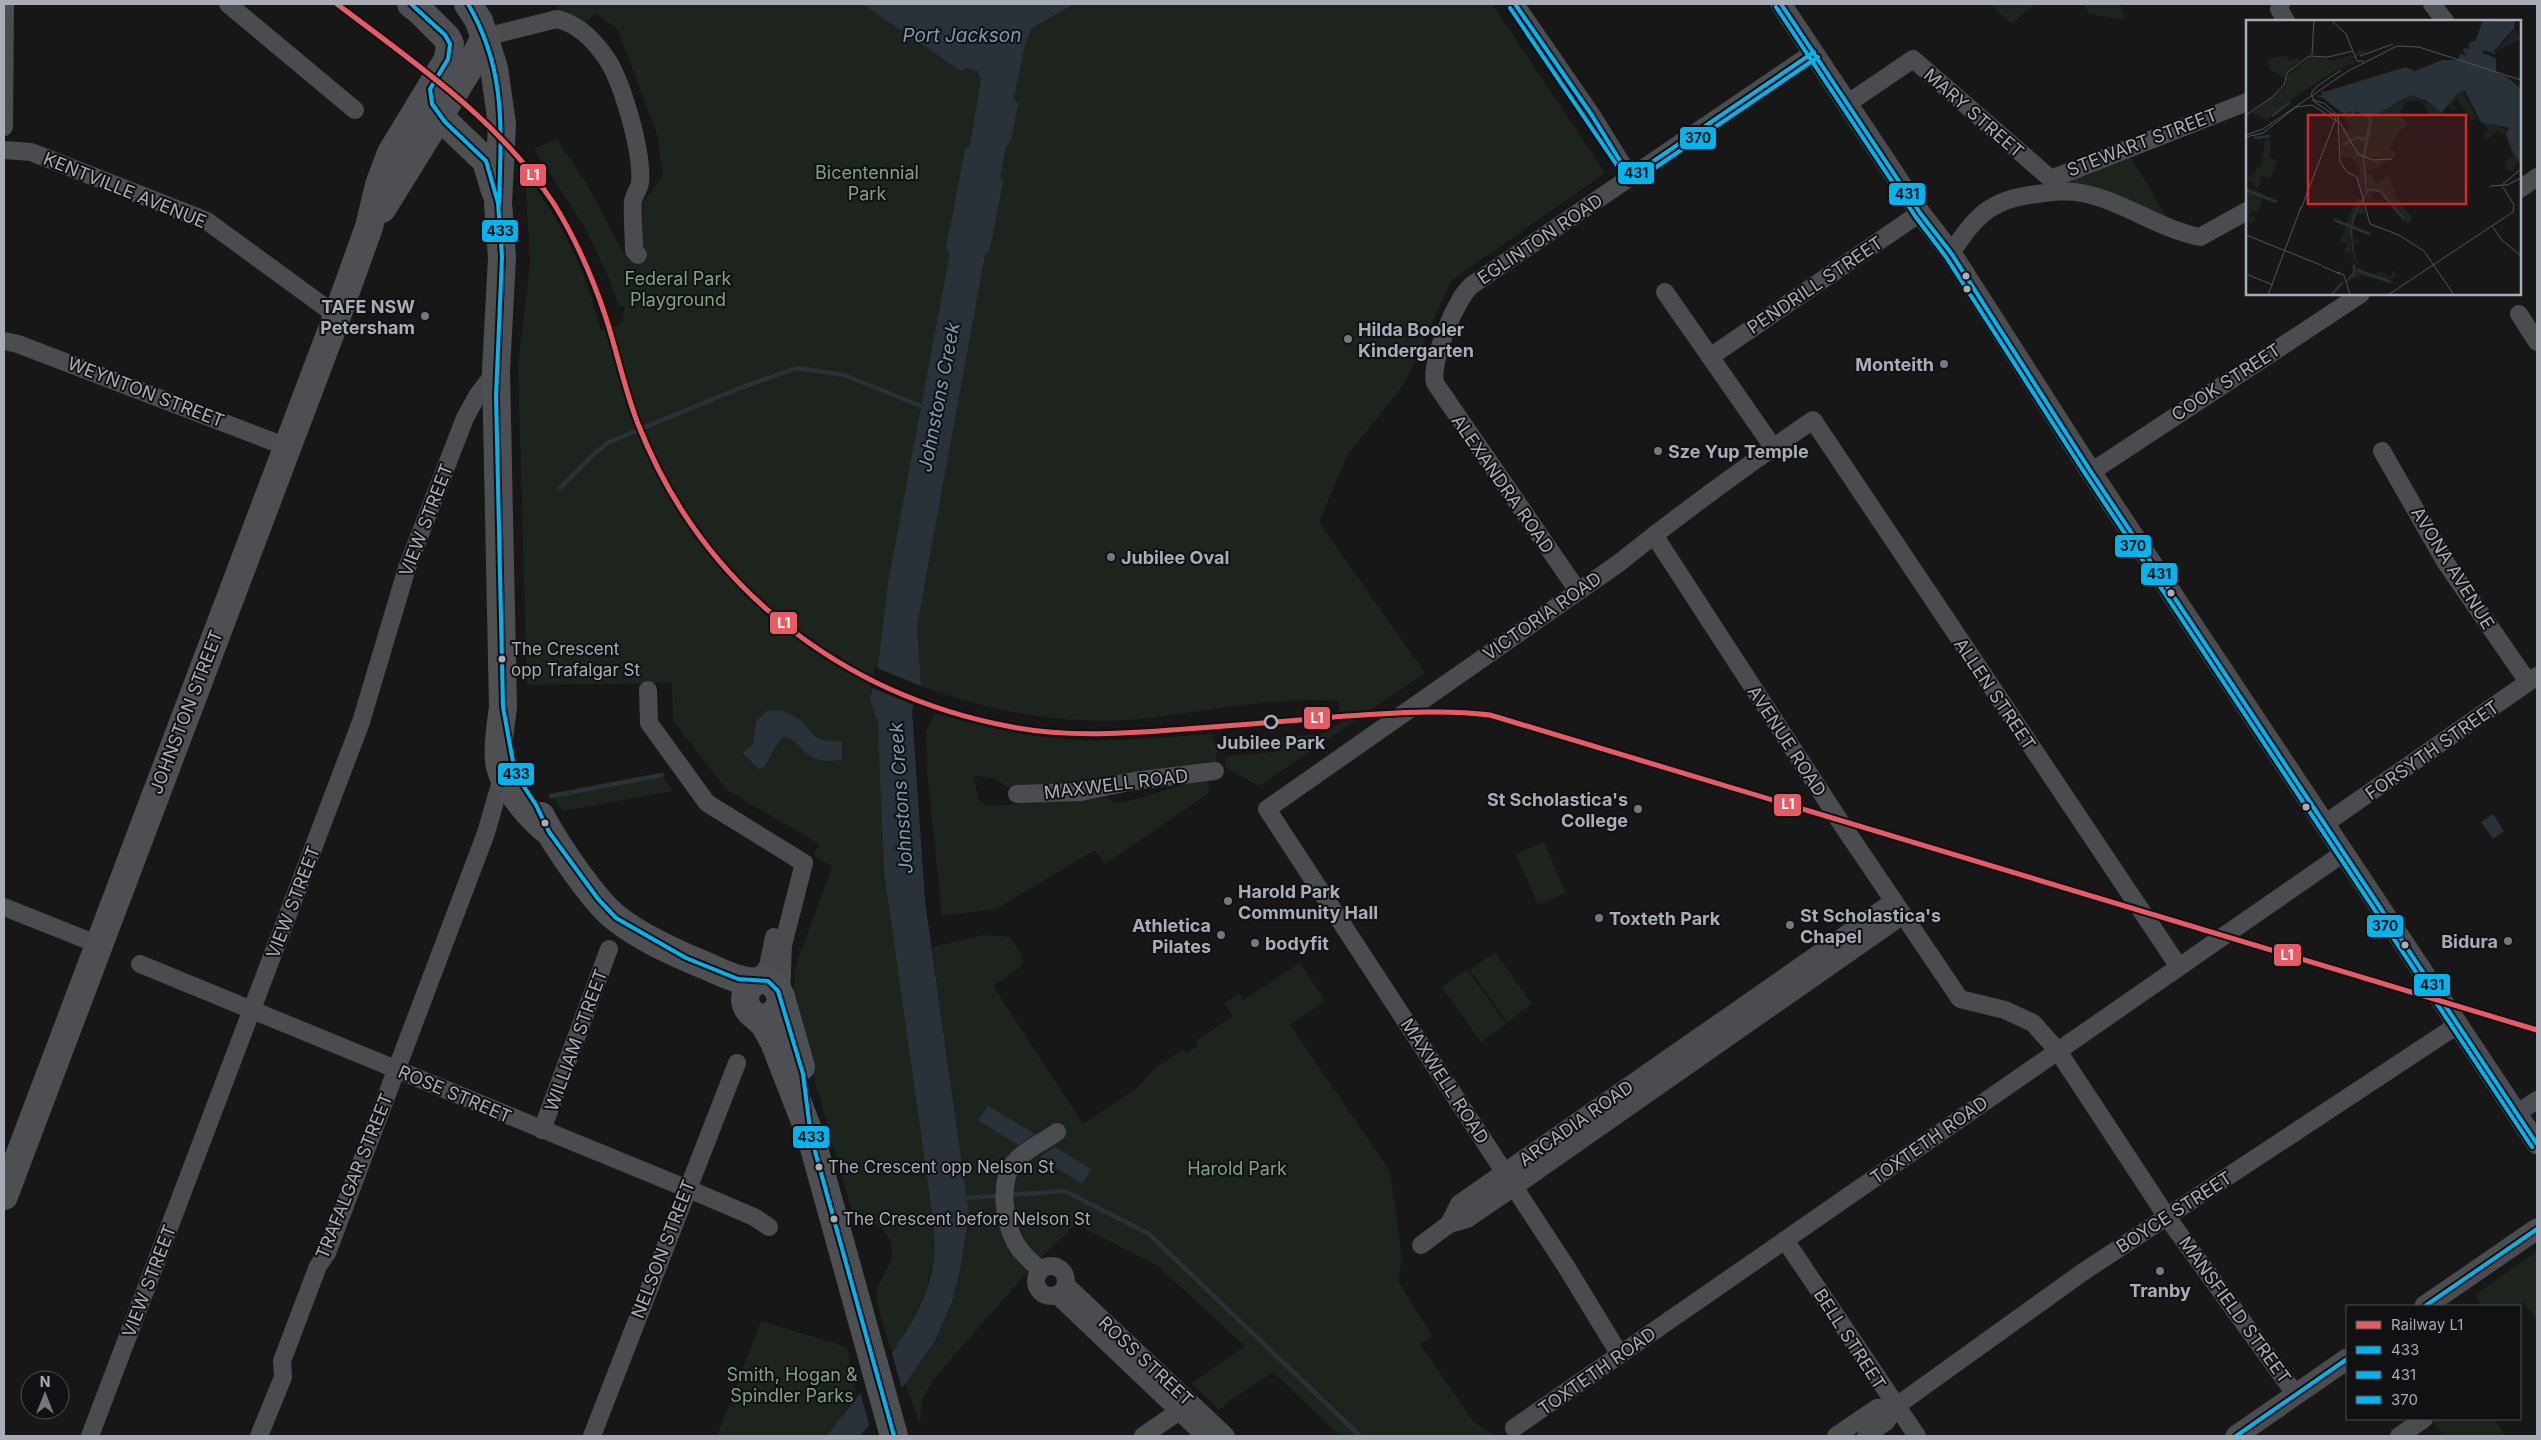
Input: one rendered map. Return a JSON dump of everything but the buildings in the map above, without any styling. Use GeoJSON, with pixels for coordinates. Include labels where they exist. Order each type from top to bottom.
{"type":"FeatureCollection","features":[{"type":"Feature","properties":{"kind":"main road"},"geometry":{"type":"LineString","coordinates":[[468,4],[479,21],[485,37],[498,87],[502,114],[498,203],[502,257],[496,371],[503,707],[499,755],[503,774],[613,916],[632,929],[686,958],[734,978],[756,981],[765,980],[773,985],[781,1001],[803,1074],[811,1137]]}},
{"type":"Feature","properties":{"kind":"main road","name":"JOHNSTON STREET"},"geometry":{"type":"LineString","coordinates":[[4,1196],[70,1022],[97,944],[337,316],[370,227],[379,185],[391,153],[448,59],[450,44],[445,35],[414,5]]}},
{"type":"Feature","properties":{"kind":"main road"},"geometry":{"type":"LineString","coordinates":[[485,37],[443,82],[430,89],[432,104],[439,116],[486,161],[498,203]]}},
{"type":"Feature","properties":{"kind":"main road","name":"JOHNSTON STREET"},"geometry":{"type":"LineString","coordinates":[[370,227],[394,192],[468,70],[485,37]]}},
{"type":"Feature","properties":{"kind":"main road"},"geometry":{"type":"LineString","coordinates":[[503,707],[516,773],[536,805],[540,824]]}},
{"type":"Feature","properties":{"kind":"main road"},"geometry":{"type":"LineString","coordinates":[[686,958],[727,988],[764,1024],[778,1049],[811,1137],[894,1436]]}},
{"type":"Feature","properties":{"kind":"main road"},"geometry":{"type":"LineString","coordinates":[[756,981],[748,988],[745,998],[748,1008],[753,1015],[761,1018],[771,1016],[778,1010],[781,1001]]}},
{"type":"Feature","properties":{"kind":"street"},"geometry":{"type":"LineString","coordinates":[[228,4],[355,110]]}},
{"type":"Feature","properties":{"kind":"street"},"geometry":{"type":"LineString","coordinates":[[1515,4],[1591,114],[1630,177]]}},
{"type":"Feature","properties":{"kind":"street"},"geometry":{"type":"LineString","coordinates":[[1781,4],[1920,213],[1951,253],[2091,472],[2326,823],[2537,1144]]}},
{"type":"Feature","properties":{"kind":"street"},"geometry":{"type":"LineString","coordinates":[[2281,4],[2279,9],[2285,20]]}},
{"type":"Feature","properties":{"kind":"street"},"geometry":{"type":"LineString","coordinates":[[2432,4],[2445,20]]}},
{"type":"Feature","properties":{"kind":"street"},"geometry":{"type":"LineString","coordinates":[[4,127],[5,5]]}},
{"type":"Feature","properties":{"kind":"street"},"geometry":{"type":"LineString","coordinates":[[485,37],[557,19],[568,22],[582,30],[606,56],[636,140],[640,184],[633,199],[633,208],[634,251],[638,255]]}},
{"type":"Feature","properties":{"kind":"street","name":"EGLINTON ROAD"},"geometry":{"type":"LineString","coordinates":[[1433,375],[1456,307],[1466,290],[1814,52]]}},
{"type":"Feature","properties":{"kind":"street","name":"MARY STREET"},"geometry":{"type":"LineString","coordinates":[[1847,104],[1913,59],[2051,185]]}},
{"type":"Feature","properties":{"kind":"street","name":"STEWART STREET"},"geometry":{"type":"LineString","coordinates":[[2051,185],[2246,102]]}},
{"type":"Feature","properties":{"kind":"street","name":"KENTVILLE AVENUE"},"geometry":{"type":"LineString","coordinates":[[4,150],[31,152],[207,221],[337,316]]}},
{"type":"Feature","properties":{"kind":"street"},"geometry":{"type":"LineString","coordinates":[[2521,188],[2537,177]]}},
{"type":"Feature","properties":{"kind":"street"},"geometry":{"type":"LineString","coordinates":[[1951,253],[1973,222],[1987,209],[2051,185],[2089,195],[2155,222],[2200,237],[2246,212]]}},
{"type":"Feature","properties":{"kind":"street","name":"PENDRILL STREET"},"geometry":{"type":"LineString","coordinates":[[1710,357],[1920,213]]}},
{"type":"Feature","properties":{"kind":"street"},"geometry":{"type":"LineString","coordinates":[[1665,292],[1773,447]]}},
{"type":"Feature","properties":{"kind":"street","name":"COOK STREET"},"geometry":{"type":"LineString","coordinates":[[2091,472],[2359,295]]}},
{"type":"Feature","properties":{"kind":"street"},"geometry":{"type":"LineString","coordinates":[[2519,314],[2537,342]]}},
{"type":"Feature","properties":{"kind":"street","name":"WEYNTON STREET"},"geometry":{"type":"LineString","coordinates":[[4,341],[18,344],[287,447]]}},
{"type":"Feature","properties":{"kind":"street","name":"VIEW STREET"},"geometry":{"type":"LineString","coordinates":[[90,1436],[361,722],[407,568],[461,426],[477,396],[496,371]]}},
{"type":"Feature","properties":{"kind":"street","name":"ALEXANDRA ROAD"},"geometry":{"type":"LineString","coordinates":[[1433,375],[1438,391],[1578,591]]}},
{"type":"Feature","properties":{"kind":"street","name":"VICTORIA ROAD"},"geometry":{"type":"LineString","coordinates":[[1267,809],[1619,564],[1654,535],[1773,447],[1813,420]]}},
{"type":"Feature","properties":{"kind":"street","name":"ALLEN STREET"},"geometry":{"type":"LineString","coordinates":[[1813,420],[2179,967]]}},
{"type":"Feature","properties":{"kind":"street","name":"AVONA AVENUE"},"geometry":{"type":"LineString","coordinates":[[2382,451],[2446,563],[2533,679]]}},
{"type":"Feature","properties":{"kind":"street","name":"AVENUE ROAD"},"geometry":{"type":"LineString","coordinates":[[1654,535],[1960,999],[2005,1010],[2032,1023],[2058,1051]]}},
{"type":"Feature","properties":{"kind":"street","name":"FORSYTH STREET"},"geometry":{"type":"LineString","coordinates":[[2326,823],[2533,679]]}},
{"type":"Feature","properties":{"kind":"street"},"geometry":{"type":"LineString","coordinates":[[648,690],[649,723],[707,803],[804,863],[783,945],[781,1001]]}},
{"type":"Feature","properties":{"kind":"street","name":"MAXWELL ROAD"},"geometry":{"type":"LineString","coordinates":[[1016,794],[1080,792],[1134,781],[1215,772]]}},
{"type":"Feature","properties":{"kind":"street","name":"TRAFALGAR STREET"},"geometry":{"type":"LineString","coordinates":[[259,1436],[283,1377],[282,1361],[318,1266],[327,1253],[486,834],[503,774]]}},
{"type":"Feature","properties":{"kind":"street","name":"TRAFALGAR STREET"},"geometry":{"type":"LineString","coordinates":[[486,834],[508,810],[515,809],[540,824]]}},
{"type":"Feature","properties":{"kind":"street","name":"MAXWELL ROAD"},"geometry":{"type":"LineString","coordinates":[[1267,809],[1509,1180],[1620,1355]]}},
{"type":"Feature","properties":{"kind":"street","name":"TOXTETH ROAD"},"geometry":{"type":"LineString","coordinates":[[1514,1428],[2345,852]]}},
{"type":"Feature","properties":{"kind":"street"},"geometry":{"type":"LineString","coordinates":[[4,907],[97,944]]}},
{"type":"Feature","properties":{"kind":"street","name":"ARCADIA ROAD"},"geometry":{"type":"LineString","coordinates":[[1421,1245],[1449,1224],[1459,1204],[1509,1180],[1899,908]]}},
{"type":"Feature","properties":{"kind":"street"},"geometry":{"type":"LineString","coordinates":[[756,981],[768,966],[776,932],[792,910]]}},
{"type":"Feature","properties":{"kind":"street","name":"WILLIAM STREET"},"geometry":{"type":"LineString","coordinates":[[542,1130],[609,949]]}},
{"type":"Feature","properties":{"kind":"street","name":"ROSE STREET"},"geometry":{"type":"LineString","coordinates":[[140,964],[686,1188],[754,1217],[769,1227]]}},
{"type":"Feature","properties":{"kind":"street","name":"BOYCE STREET"},"geometry":{"type":"LineString","coordinates":[[1866,1436],[1886,1422],[1895,1407],[2083,1272],[2458,1024]]}},
{"type":"Feature","properties":{"kind":"street","name":"MANSFIELD STREET"},"geometry":{"type":"LineString","coordinates":[[2058,1051],[2167,1216],[2296,1395]]}},
{"type":"Feature","properties":{"kind":"street","name":"NELSON STREET"},"geometry":{"type":"LineString","coordinates":[[592,1436],[686,1188],[737,1063]]}},
{"type":"Feature","properties":{"kind":"street"},"geometry":{"type":"LineString","coordinates":[[2517,1113],[2537,1100]]}},
{"type":"Feature","properties":{"kind":"street"},"geometry":{"type":"LineString","coordinates":[[1040,1270],[1015,1242],[1009,1224],[1005,1195],[1010,1170],[1016,1161],[1057,1132]]}},
{"type":"Feature","properties":{"kind":"street"},"geometry":{"type":"LineString","coordinates":[[2426,1305],[2537,1229]]}},
{"type":"Feature","properties":{"kind":"street","name":"BELL STREET"},"geometry":{"type":"LineString","coordinates":[[1785,1240],[1895,1407],[1917,1436]]}},
{"type":"Feature","properties":{"kind":"street","name":"ROSS STREET"},"geometry":{"type":"LineString","coordinates":[[1049,1266],[1058,1267],[1065,1273],[1061,1290],[1047,1296],[1038,1288],[1036,1278],[1040,1270],[1049,1266]]}},
{"type":"Feature","properties":{"kind":"street","name":"ROSS STREET"},"geometry":{"type":"LineString","coordinates":[[1061,1290],[1185,1407],[1226,1436]]}},
{"type":"Feature","properties":{"kind":"street"},"geometry":{"type":"LineString","coordinates":[[2236,1436],[2346,1361]]}},
{"type":"Feature","properties":{"kind":"street"},"geometry":{"type":"LineString","coordinates":[[1144,1436],[1185,1407]]}},
{"type":"Feature","properties":{"kind":"street","name":"ROSS STREET"},"geometry":{"type":"LineString","coordinates":[[1185,1407],[1205,1436]]}},
{"type":"Feature","properties":{"kind":"street","name":"BOYCE STREET"},"geometry":{"type":"LineString","coordinates":[[1836,1436],[1877,1408],[1895,1407]]}},
{"type":"Feature","properties":{"kind":"street"},"geometry":{"type":"LineString","coordinates":[[2399,1436],[2423,1420]]}},
{"type":"Feature","properties":{"kind":"green space"},"geometry":{"type":"Polygon","coordinates":[[[558,4],[862,4],[961,71],[1074,4],[1492,4],[1605,173],[1451,281],[1405,383],[1347,456],[1319,522],[1425,673],[1259,786],[1226,768],[1225,756],[1275,752],[1275,739],[1324,733],[1340,723],[1338,701],[1290,701],[1149,718],[1091,721],[1033,716],[976,704],[921,686],[917,626],[973,318],[922,407],[888,583],[878,665],[870,699],[878,724],[884,830],[914,1087],[934,1228],[934,1258],[925,1294],[908,1330],[892,1352],[880,1315],[877,1296],[880,1282],[890,1262],[892,1247],[889,1238],[880,1227],[854,1214],[851,1209],[793,1003],[795,968],[832,867],[813,855],[819,844],[727,790],[673,721],[672,683],[527,685],[518,365],[530,263],[525,175],[551,211],[572,249],[581,268],[601,331],[622,324],[625,305],[619,307],[608,276],[584,226],[534,149],[557,139],[585,181],[627,259],[636,260],[642,243],[643,202],[663,176],[657,134],[618,30],[595,13],[585,23],[578,18],[559,12],[558,4]]]}},
{"type":"Feature","properties":{"kind":"green space"},"geometry":{"type":"Polygon","coordinates":[[[1990,4],[2035,4],[2011,24],[1990,4]]]}},
{"type":"Feature","properties":{"kind":"green space"},"geometry":{"type":"Polygon","coordinates":[[[2084,4],[2120,4],[2125,20],[2089,14],[2084,4]]]}},
{"type":"Feature","properties":{"kind":"green space"},"geometry":{"type":"Polygon","coordinates":[[[2130,156],[2168,220],[2065,184],[2063,179],[2130,156]]]}},
{"type":"Feature","properties":{"kind":"green space"},"geometry":{"type":"Polygon","coordinates":[[[934,713],[1009,731],[1074,740],[1133,739],[1212,734],[1217,750],[1215,768],[1037,790],[1008,788],[996,779],[973,775],[979,800],[988,806],[1020,804],[1020,797],[1081,801],[1106,797],[1114,803],[1129,801],[1208,777],[1209,793],[1105,864],[1095,850],[996,909],[942,916],[927,770],[926,732],[934,713]]]}},
{"type":"Feature","properties":{"kind":"green space"},"geometry":{"type":"Polygon","coordinates":[[[661,774],[673,791],[563,811],[550,794],[661,774]]]}},
{"type":"Feature","properties":{"kind":"green space"},"geometry":{"type":"Polygon","coordinates":[[[1544,842],[1566,893],[1538,905],[1516,854],[1544,842]]]}},
{"type":"Feature","properties":{"kind":"green space","name":"Harold Park"},"geometry":{"type":"Polygon","coordinates":[[[983,935],[1010,937],[1020,952],[1023,961],[1019,968],[993,986],[1083,1124],[1137,1088],[1153,1070],[1183,1049],[1186,1053],[1198,1045],[1196,1041],[1233,1016],[1225,1003],[1239,994],[1244,1000],[1300,963],[1325,1001],[1290,1025],[1390,1171],[1402,1259],[1398,1281],[1432,1336],[1420,1344],[1473,1421],[1494,1436],[1340,1436],[1273,1372],[1229,1401],[1219,1410],[1192,1383],[1245,1346],[1158,1266],[1076,1224],[1039,1259],[932,1381],[923,1398],[920,1424],[905,1384],[935,1341],[952,1302],[960,1271],[969,1214],[932,947],[983,935]]]}},
{"type":"Feature","properties":{"kind":"green space"},"geometry":{"type":"Polygon","coordinates":[[[1495,952],[1532,1004],[1507,1022],[1470,970],[1495,952]]]}},
{"type":"Feature","properties":{"kind":"green space"},"geometry":{"type":"Polygon","coordinates":[[[1467,969],[1506,1024],[1481,1042],[1442,987],[1467,969]]]}},
{"type":"Feature","properties":{"kind":"green space"},"geometry":{"type":"Polygon","coordinates":[[[2537,1251],[2537,1322],[2524,1302],[2519,1305],[2481,1305],[2475,1295],[2537,1251]]]}},
{"type":"Feature","properties":{"kind":"green space","name":"Smith, Hogan & Spindler Parks"},"geometry":{"type":"Polygon","coordinates":[[[761,1321],[847,1347],[857,1395],[827,1436],[717,1436],[761,1321]]]}},
{"type":"Feature","properties":{"kind":"green space"},"geometry":{"type":"Polygon","coordinates":[[[2495,1420],[2505,1436],[2443,1436],[2432,1421],[2495,1420]]]}},
{"type":"Feature","properties":{"kind":"water","name":"Johnstons Creek"},"geometry":{"type":"Polygon","coordinates":[[[862,4],[1074,4],[1031,29],[1024,48],[1014,98],[1018,104],[1011,141],[1006,146],[1000,177],[1003,182],[990,249],[985,255],[917,626],[921,686],[912,710],[925,901],[969,1214],[960,1271],[952,1302],[935,1341],[905,1384],[860,1436],[827,1436],[892,1353],[906,1331],[919,1308],[928,1284],[934,1259],[934,1228],[884,870],[878,724],[870,699],[878,665],[888,583],[950,253],[946,248],[965,150],[970,146],[981,80],[978,71],[967,68],[961,71],[862,4]]]}},
{"type":"Feature","properties":{"kind":"water"},"geometry":{"type":"Polygon","coordinates":[[[768,710],[784,711],[797,718],[811,733],[821,740],[842,741],[842,760],[826,761],[814,758],[795,742],[784,737],[777,744],[760,770],[743,753],[753,744],[756,721],[768,710]]]}},
{"type":"Feature","properties":{"kind":"water"},"geometry":{"type":"Polygon","coordinates":[[[2493,814],[2504,831],[2493,839],[2481,822],[2493,814]]]}},
{"type":"Feature","properties":{"kind":"water"},"geometry":{"type":"Polygon","coordinates":[[[988,1106],[1035,1134],[1018,1145],[978,1120],[988,1106]]]}},
{"type":"Feature","properties":{"kind":"water"},"geometry":{"type":"Polygon","coordinates":[[[1055,1147],[1091,1169],[1082,1184],[1039,1157],[1055,1147]]]}},
{"type":"Feature","properties":{"kind":"pier"},"geometry":{"type":"Polygon","coordinates":[[[875,667],[923,687],[916,706],[870,687],[875,667]]]}},
{"type":"Feature","properties":{"kind":"pier"},"geometry":{"type":"Polygon","coordinates":[[[891,1349],[902,1390],[870,1428],[859,1389],[891,1349]]]}},
{"type":"Feature","properties":{"kind":"waterway"},"geometry":{"type":"LineString","coordinates":[[560,488],[596,452],[609,442],[745,386],[797,368],[844,375],[926,408]]}},
{"type":"Feature","properties":{"kind":"waterway"},"geometry":{"type":"LineString","coordinates":[[551,796],[662,775]]}},
{"type":"Feature","properties":{"kind":"waterway"},"geometry":{"type":"LineString","coordinates":[[1008,1195],[1065,1191],[1149,1234],[1360,1436]]}},
{"type":"Feature","properties":{"kind":"waterway"},"geometry":{"type":"LineString","coordinates":[[960,1198],[1000,1196]]}},
{"type":"Feature","properties":{"kind":"rail line","name":"L1"},"geometry":{"type":"LineString","coordinates":[[337,4],[426,72],[482,120],[508,146],[554,204],[576,244],[600,300],[638,424],[665,483],[699,536],[739,583],[785,625],[835,660],[890,689],[949,711],[1012,727],[1071,733],[1151,731],[1400,713],[1454,712],[1490,715],[2537,1030]]}},
{"type":"Feature","properties":{"kind":"transit line","name":"433"},"geometry":{"type":"LineString","coordinates":[[411,4],[445,35],[450,44],[448,59],[430,89],[432,104],[445,122],[486,161],[498,203],[502,257],[496,396],[503,707],[515,773],[536,805],[549,832],[598,899],[616,918],[686,958],[738,979],[768,981],[778,991],[803,1074],[811,1137],[894,1436]]}},
{"type":"Feature","properties":{"kind":"transit line","name":"433"},"geometry":{"type":"LineString","coordinates":[[468,4],[481,29],[490,53],[499,101],[499,204]]}},
{"type":"Feature","properties":{"kind":"transit line","name":"431"},"geometry":{"type":"LineString","coordinates":[[1515,4],[1591,114],[1630,177],[1814,52]]}},
{"type":"Feature","properties":{"kind":"transit line","name":"431"},"geometry":{"type":"LineString","coordinates":[[1781,4],[1920,213],[1951,253],[2091,472],[2537,1144]]}},
{"type":"Feature","properties":{"kind":"transit line","name":"370"},"geometry":{"type":"LineString","coordinates":[[1776,7],[1915,216],[1946,257],[2086,475],[2532,1147]]}},
{"type":"Feature","properties":{"kind":"transit line","name":"370"},"geometry":{"type":"LineString","coordinates":[[1510,8],[1629,183],[1634,182],[1818,57]]}},
{"type":"Feature","properties":{"kind":"transit line","name":"433"},"geometry":{"type":"LineString","coordinates":[[2426,1305],[2537,1229]]}},
{"type":"Feature","properties":{"kind":"transit line","name":"433"},"geometry":{"type":"LineString","coordinates":[[2236,1436],[2346,1360]]}},
{"type":"Feature","properties":{"kind":"place","name":"TAFE NSW Petersham"},"geometry":{"type":"Point","coordinates":[425,316]}},
{"type":"Feature","properties":{"kind":"place","name":"Hilda Booler Kindergarten"},"geometry":{"type":"Point","coordinates":[1348,339]}},
{"type":"Feature","properties":{"kind":"place","name":"Monteith"},"geometry":{"type":"Point","coordinates":[1944,364]}},
{"type":"Feature","properties":{"kind":"place","name":"Sze Yup Temple"},"geometry":{"type":"Point","coordinates":[1658,451]}},
{"type":"Feature","properties":{"kind":"place","name":"Jubilee Oval"},"geometry":{"type":"Point","coordinates":[1111,557]}},
{"type":"Feature","properties":{"kind":"place","name":"The Crescent opp Trafalgar St"},"geometry":{"type":"Point","coordinates":[502,659]}},
{"type":"Feature","properties":{"kind":"place","name":"Jubilee Park"},"geometry":{"type":"Point","coordinates":[1271,722]}},
{"type":"Feature","properties":{"kind":"place","name":"St Scholastica's College"},"geometry":{"type":"Point","coordinates":[1638,809]}},
{"type":"Feature","properties":{"kind":"place","name":"Harold Park Community Hall"},"geometry":{"type":"Point","coordinates":[1228,901]}},
{"type":"Feature","properties":{"kind":"place","name":"Toxteth Park"},"geometry":{"type":"Point","coordinates":[1599,918]}},
{"type":"Feature","properties":{"kind":"place","name":"St Scholastica's Chapel"},"geometry":{"type":"Point","coordinates":[1790,925]}},
{"type":"Feature","properties":{"kind":"place","name":"Athletica Pilates"},"geometry":{"type":"Point","coordinates":[1221,935]}},
{"type":"Feature","properties":{"kind":"place","name":"Bidura"},"geometry":{"type":"Point","coordinates":[2508,941]}},
{"type":"Feature","properties":{"kind":"place","name":"bodyfit"},"geometry":{"type":"Point","coordinates":[1255,943]}},
{"type":"Feature","properties":{"kind":"place","name":"The Crescent opp Nelson St"},"geometry":{"type":"Point","coordinates":[819,1167]}},
{"type":"Feature","properties":{"kind":"place","name":"The Crescent before Nelson St"},"geometry":{"type":"Point","coordinates":[834,1219]}},
{"type":"Feature","properties":{"kind":"place","name":"Tranby"},"geometry":{"type":"Point","coordinates":[2160,1271]}},
{"type":"Feature","properties":{"kind":"water label","name":"Port Jackson"},"geometry":{"type":"Point","coordinates":[962,35]}},
{"type":"Feature","properties":{"kind":"park label","name":"Bicentennial Park"},"geometry":{"type":"Point","coordinates":[867,182]}},
{"type":"Feature","properties":{"kind":"park label","name":"Federal Park Playground"},"geometry":{"type":"Point","coordinates":[678,288]}}]}
